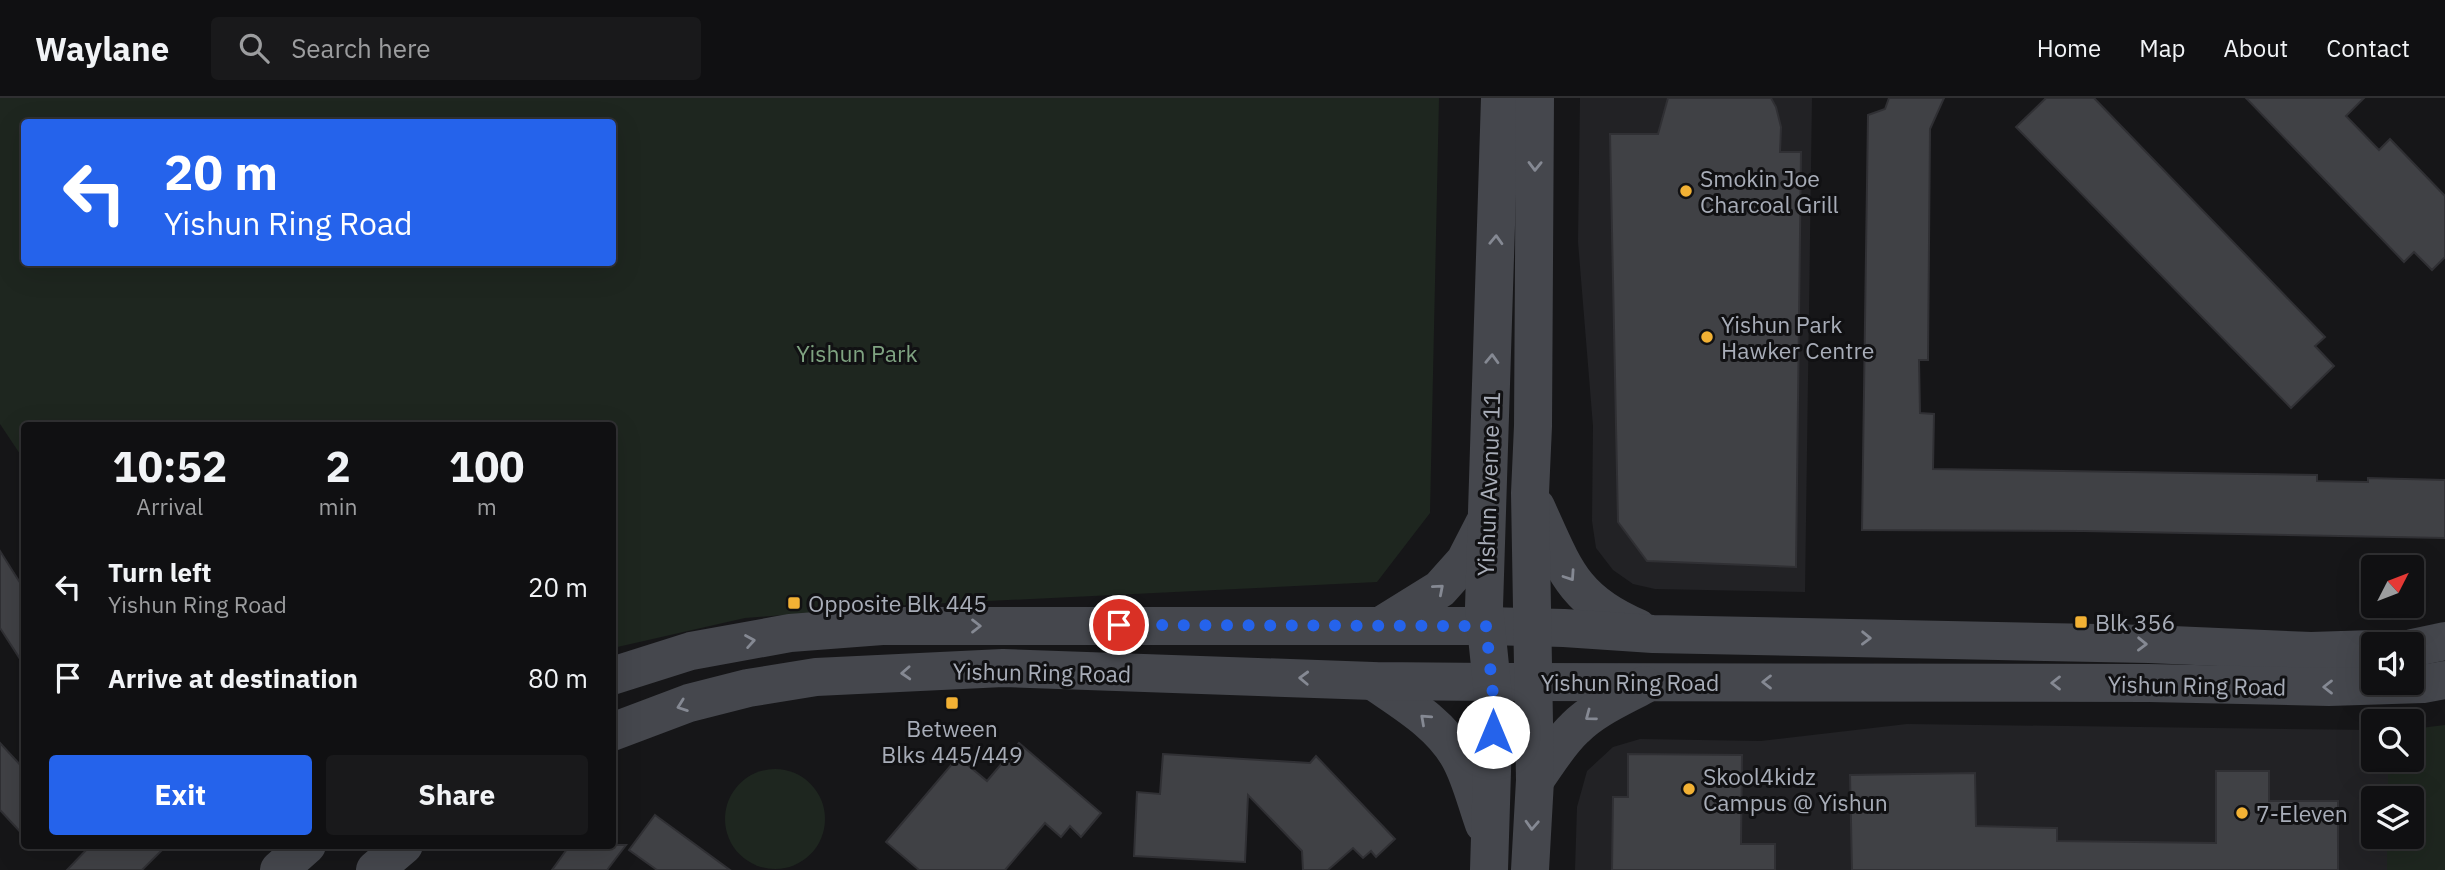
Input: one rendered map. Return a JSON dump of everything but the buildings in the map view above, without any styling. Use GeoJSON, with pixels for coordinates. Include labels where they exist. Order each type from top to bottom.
{"type":"FeatureCollection","features":[{"type":"Feature","properties":{"kind":"main road","name":"Yishun Avenue 11"},"geometry":{"type":"LineString","coordinates":[[1511,100],[1533,426],[1530,493],[1535,780],[1530,870]]}},
{"type":"Feature","properties":{"kind":"main road","name":"Yishun Avenue 11"},"geometry":{"type":"LineString","coordinates":[[1490,856],[1494,705],[1484,607],[1486,520],[1511,100]]}},
{"type":"Feature","properties":{"kind":"main road"},"geometry":{"type":"LineString","coordinates":[[1489,452],[1508,449],[1533,426]]}},
{"type":"Feature","properties":{"kind":"main road"},"geometry":{"type":"LineString","coordinates":[[1530,493],[1563,565],[1582,593],[1611,617],[1653,634]]}},
{"type":"Feature","properties":{"kind":"main road"},"geometry":{"type":"LineString","coordinates":[[1382,625],[1440,589],[1465,561],[1486,520]]}},
{"type":"Feature","properties":{"kind":"main road","name":"Yishun Ring Road"},"geometry":{"type":"LineString","coordinates":[[616,675],[691,652],[790,633],[882,626],[1486,626],[1653,634],[2122,644],[2311,651],[2361,649]]}},
{"type":"Feature","properties":{"kind":"main road"},"geometry":{"type":"LineString","coordinates":[[2424,645],[2445,641]]}},
{"type":"Feature","properties":{"kind":"main road","name":"Yishun Ring Road"},"geometry":{"type":"LineString","coordinates":[[616,730],[688,703],[748,688],[816,677],[1003,668],[1373,681],[1492,682],[2149,683],[2329,687],[2423,684],[2445,680]]}},
{"type":"Feature","properties":{"kind":"main road"},"geometry":{"type":"LineString","coordinates":[[1373,681],[1442,734],[1459,757],[1490,856]]}},
{"type":"Feature","properties":{"kind":"main road"},"geometry":{"type":"LineString","coordinates":[[1535,780],[1561,742],[1577,726],[1600,708],[1649,683]]}},
{"type":"Feature","properties":{"kind":"main road"},"geometry":{"type":"LineString","coordinates":[[279,870],[303,849]]}},
{"type":"Feature","properties":{"kind":"main road"},"geometry":{"type":"LineString","coordinates":[[375,870],[399,849]]}},
{"type":"Feature","properties":{"kind":"shaded area","name":"Yishun Park Hawker Centre"},"geometry":{"type":"Polygon","coordinates":[[[1580,98],[1812,98],[1805,592],[1655,589],[1633,584],[1613,570],[1596,548],[1592,521],[1593,426],[1578,242],[1580,98]]]}},
{"type":"Feature","properties":{"kind":"shaded area"},"geometry":{"type":"Polygon","coordinates":[[[1907,724],[2361,730],[2361,772],[2388,772],[2388,786],[2361,786],[2361,849],[2387,849],[2387,870],[1575,870],[1577,807],[1587,771],[1613,747],[1640,739],[1761,741],[1907,724]]]}},
{"type":"Feature","properties":{"kind":"green space","name":"Yishun Park"},"geometry":{"type":"Polygon","coordinates":[[[0,98],[1439,98],[1430,513],[1377,582],[907,605],[745,618],[616,647],[616,422],[21,422],[21,456],[0,424],[0,98]]]}},
{"type":"Feature","properties":{"kind":"green space"},"geometry":{"type":"Polygon","coordinates":[[[2445,725],[2445,870],[2387,870],[2387,849],[2424,849],[2424,786],[2388,786],[2388,772],[2424,772],[2424,728],[2445,725]]]}},
{"type":"Feature","properties":{"kind":"green space"},"geometry":{"type":"Polygon","coordinates":[[[775,769],[794,773],[810,784],[821,800],[825,819],[821,838],[810,854],[794,865],[775,869],[756,865],[740,854],[729,838],[725,819],[729,800],[740,784],[756,773],[775,769]]]}},
{"type":"Feature","properties":{"kind":"place","name":"Smokin Joe Charcoal Grill"},"geometry":{"type":"Point","coordinates":[1686,191]}},
{"type":"Feature","properties":{"kind":"place","name":"Yishun Park Hawker Centre"},"geometry":{"type":"Point","coordinates":[1707,337]}},
{"type":"Feature","properties":{"kind":"place","name":"Opposite Blk 445"},"geometry":{"type":"Point","coordinates":[794,603]}},
{"type":"Feature","properties":{"kind":"place","name":"Blk 356"},"geometry":{"type":"Point","coordinates":[2081,622]}},
{"type":"Feature","properties":{"kind":"place","name":"Between Blks 445/449"},"geometry":{"type":"Point","coordinates":[952,703]}},
{"type":"Feature","properties":{"kind":"place","name":"Skool4kidz Campus @ Yishun"},"geometry":{"type":"Point","coordinates":[1689,789]}},
{"type":"Feature","properties":{"kind":"place","name":"7-Eleven"},"geometry":{"type":"Point","coordinates":[2242,813]}},
{"type":"Feature","properties":{"kind":"route"},"geometry":{"type":"LineString","coordinates":[[1119,625],[1486,626],[1494,705],[1493,732]]}}]}
